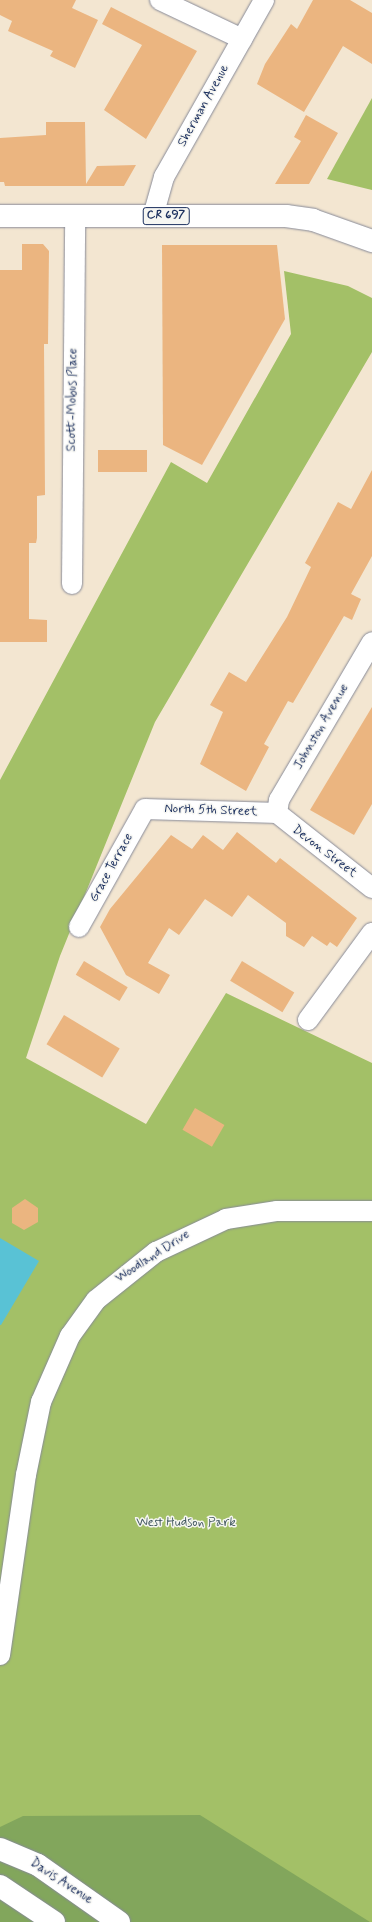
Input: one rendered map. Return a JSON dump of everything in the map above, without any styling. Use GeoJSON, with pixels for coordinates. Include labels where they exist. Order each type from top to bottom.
{"type":"FeatureCollection","features":[{"type":"Feature","properties":{"kind":"main road","name":"CR 697"},"geometry":{"type":"LineString","coordinates":[[0,216],[286,216],[331,226],[371,241]]}},
{"type":"Feature","properties":{"kind":"main road","name":"Davis Avenue"},"geometry":{"type":"LineString","coordinates":[[0,1849],[38,1865],[119,1922]]}},
{"type":"Feature","properties":{"kind":"main road"},"geometry":{"type":"LineString","coordinates":[[0,1886],[54,1922]]}},
{"type":"Feature","properties":{"kind":"street"},"geometry":{"type":"LineString","coordinates":[[160,0],[242,39]]}},
{"type":"Feature","properties":{"kind":"street","name":"Sherman Avenue"},"geometry":{"type":"LineString","coordinates":[[153,216],[164,177],[264,0]]}},
{"type":"Feature","properties":{"kind":"street","name":"Scott-Mobus Place"},"geometry":{"type":"LineString","coordinates":[[72,584],[75,216]]}},
{"type":"Feature","properties":{"kind":"street","name":"Johnston Avenue"},"geometry":{"type":"LineString","coordinates":[[277,814],[279,800],[372,642]]}},
{"type":"Feature","properties":{"kind":"street","name":"North 5th Street"},"geometry":{"type":"LineString","coordinates":[[145,809],[277,814]]}},
{"type":"Feature","properties":{"kind":"street","name":"Grace Terrace"},"geometry":{"type":"LineString","coordinates":[[80,927],[145,809]]}},
{"type":"Feature","properties":{"kind":"street","name":"Devon Street"},"geometry":{"type":"LineString","coordinates":[[277,814],[372,888]]}},
{"type":"Feature","properties":{"kind":"street"},"geometry":{"type":"LineString","coordinates":[[308,1020],[372,933]]}},
{"type":"Feature","properties":{"kind":"street","name":"Woodland Drive"},"geometry":{"type":"LineString","coordinates":[[0,1655],[7,1555],[41,1402],[70,1336],[109,1286],[178,1239],[226,1219],[277,1211],[372,1211]]}},
{"type":"Feature","properties":{"kind":"green space"},"geometry":{"type":"Polygon","coordinates":[[[372,98],[372,190],[327,179],[372,98]]]}},
{"type":"Feature","properties":{"kind":"green space","name":"West Hudson Park"},"geometry":{"type":"Polygon","coordinates":[[[284,271],[348,286],[372,298],[372,352],[155,722],[60,956],[26,1058],[146,1124],[226,993],[372,1063],[372,1922],[0,1922],[0,780],[171,462],[207,483],[291,334],[284,271]]]}},
{"type":"Feature","properties":{"kind":"green space"},"geometry":{"type":"Polygon","coordinates":[[[200,1815],[370,1922],[0,1922],[0,1827],[23,1816],[200,1815]]]}},
{"type":"Feature","properties":{"kind":"water"},"geometry":{"type":"Polygon","coordinates":[[[0,1238],[39,1261],[1,1325],[0,1325],[0,1238]]]}},
{"type":"Feature","properties":{"kind":"building"},"geometry":{"type":"Polygon","coordinates":[[[0,0],[76,0],[72,8],[98,20],[75,68],[50,56],[53,51],[8,31],[12,21],[0,15],[0,0]]]}},
{"type":"Feature","properties":{"kind":"building"},"geometry":{"type":"Polygon","coordinates":[[[313,0],[350,0],[372,13],[372,64],[343,46],[304,112],[257,84],[265,64],[291,24],[297,29],[313,0]]]}},
{"type":"Feature","properties":{"kind":"building"},"geometry":{"type":"Polygon","coordinates":[[[111,7],[197,51],[146,139],[104,110],[142,45],[102,24],[111,7]]]}},
{"type":"Feature","properties":{"kind":"building"},"geometry":{"type":"Polygon","coordinates":[[[306,115],[338,133],[309,184],[275,184],[301,141],[294,137],[306,115]]]}},
{"type":"Feature","properties":{"kind":"building"},"geometry":{"type":"Polygon","coordinates":[[[46,122],[85,122],[86,184],[97,166],[136,165],[124,186],[5,186],[4,182],[0,182],[0,138],[46,135],[46,122]]]}},
{"type":"Feature","properties":{"kind":"building"},"geometry":{"type":"Polygon","coordinates":[[[22,244],[43,244],[49,251],[48,344],[44,344],[45,495],[37,496],[37,538],[36,543],[29,543],[29,619],[47,620],[47,642],[0,642],[0,270],[22,270],[22,244]]]}},
{"type":"Feature","properties":{"kind":"building"},"geometry":{"type":"Polygon","coordinates":[[[162,245],[277,245],[285,319],[202,465],[163,445],[162,245]]]}},
{"type":"Feature","properties":{"kind":"building"},"geometry":{"type":"Polygon","coordinates":[[[98,450],[147,450],[147,472],[98,472],[98,450]]]}},
{"type":"Feature","properties":{"kind":"building"},"geometry":{"type":"Polygon","coordinates":[[[372,470],[372,556],[351,594],[361,599],[352,620],[344,616],[293,703],[288,701],[264,744],[269,747],[246,791],[200,764],[223,712],[210,705],[229,672],[246,682],[287,617],[311,567],[305,563],[338,502],[351,509],[372,470]]]}},
{"type":"Feature","properties":{"kind":"building"},"geometry":{"type":"Polygon","coordinates":[[[372,707],[372,804],[354,835],[310,810],[372,707]]]}},
{"type":"Feature","properties":{"kind":"building"},"geometry":{"type":"Polygon","coordinates":[[[237,832],[276,863],[280,858],[357,918],[337,947],[330,942],[327,946],[312,936],[304,947],[286,936],[286,923],[248,895],[232,917],[205,899],[179,935],[169,928],[148,963],[170,975],[159,994],[126,975],[100,927],[110,909],[171,835],[192,849],[203,835],[223,850],[237,832]]]}},
{"type":"Feature","properties":{"kind":"building"},"geometry":{"type":"Polygon","coordinates":[[[84,961],[128,987],[119,1001],[76,975],[84,961]]]}},
{"type":"Feature","properties":{"kind":"building"},"geometry":{"type":"Polygon","coordinates":[[[242,961],[294,992],[282,1012],[230,981],[242,961]]]}},
{"type":"Feature","properties":{"kind":"building"},"geometry":{"type":"Polygon","coordinates":[[[64,1015],[120,1048],[102,1078],[46,1044],[64,1015]]]}},
{"type":"Feature","properties":{"kind":"building"},"geometry":{"type":"Polygon","coordinates":[[[195,1108],[224,1125],[212,1147],[183,1130],[195,1108]]]}},
{"type":"Feature","properties":{"kind":"building"},"geometry":{"type":"Polygon","coordinates":[[[25,1199],[38,1208],[38,1222],[24,1230],[12,1223],[12,1208],[25,1199]]]}}]}
